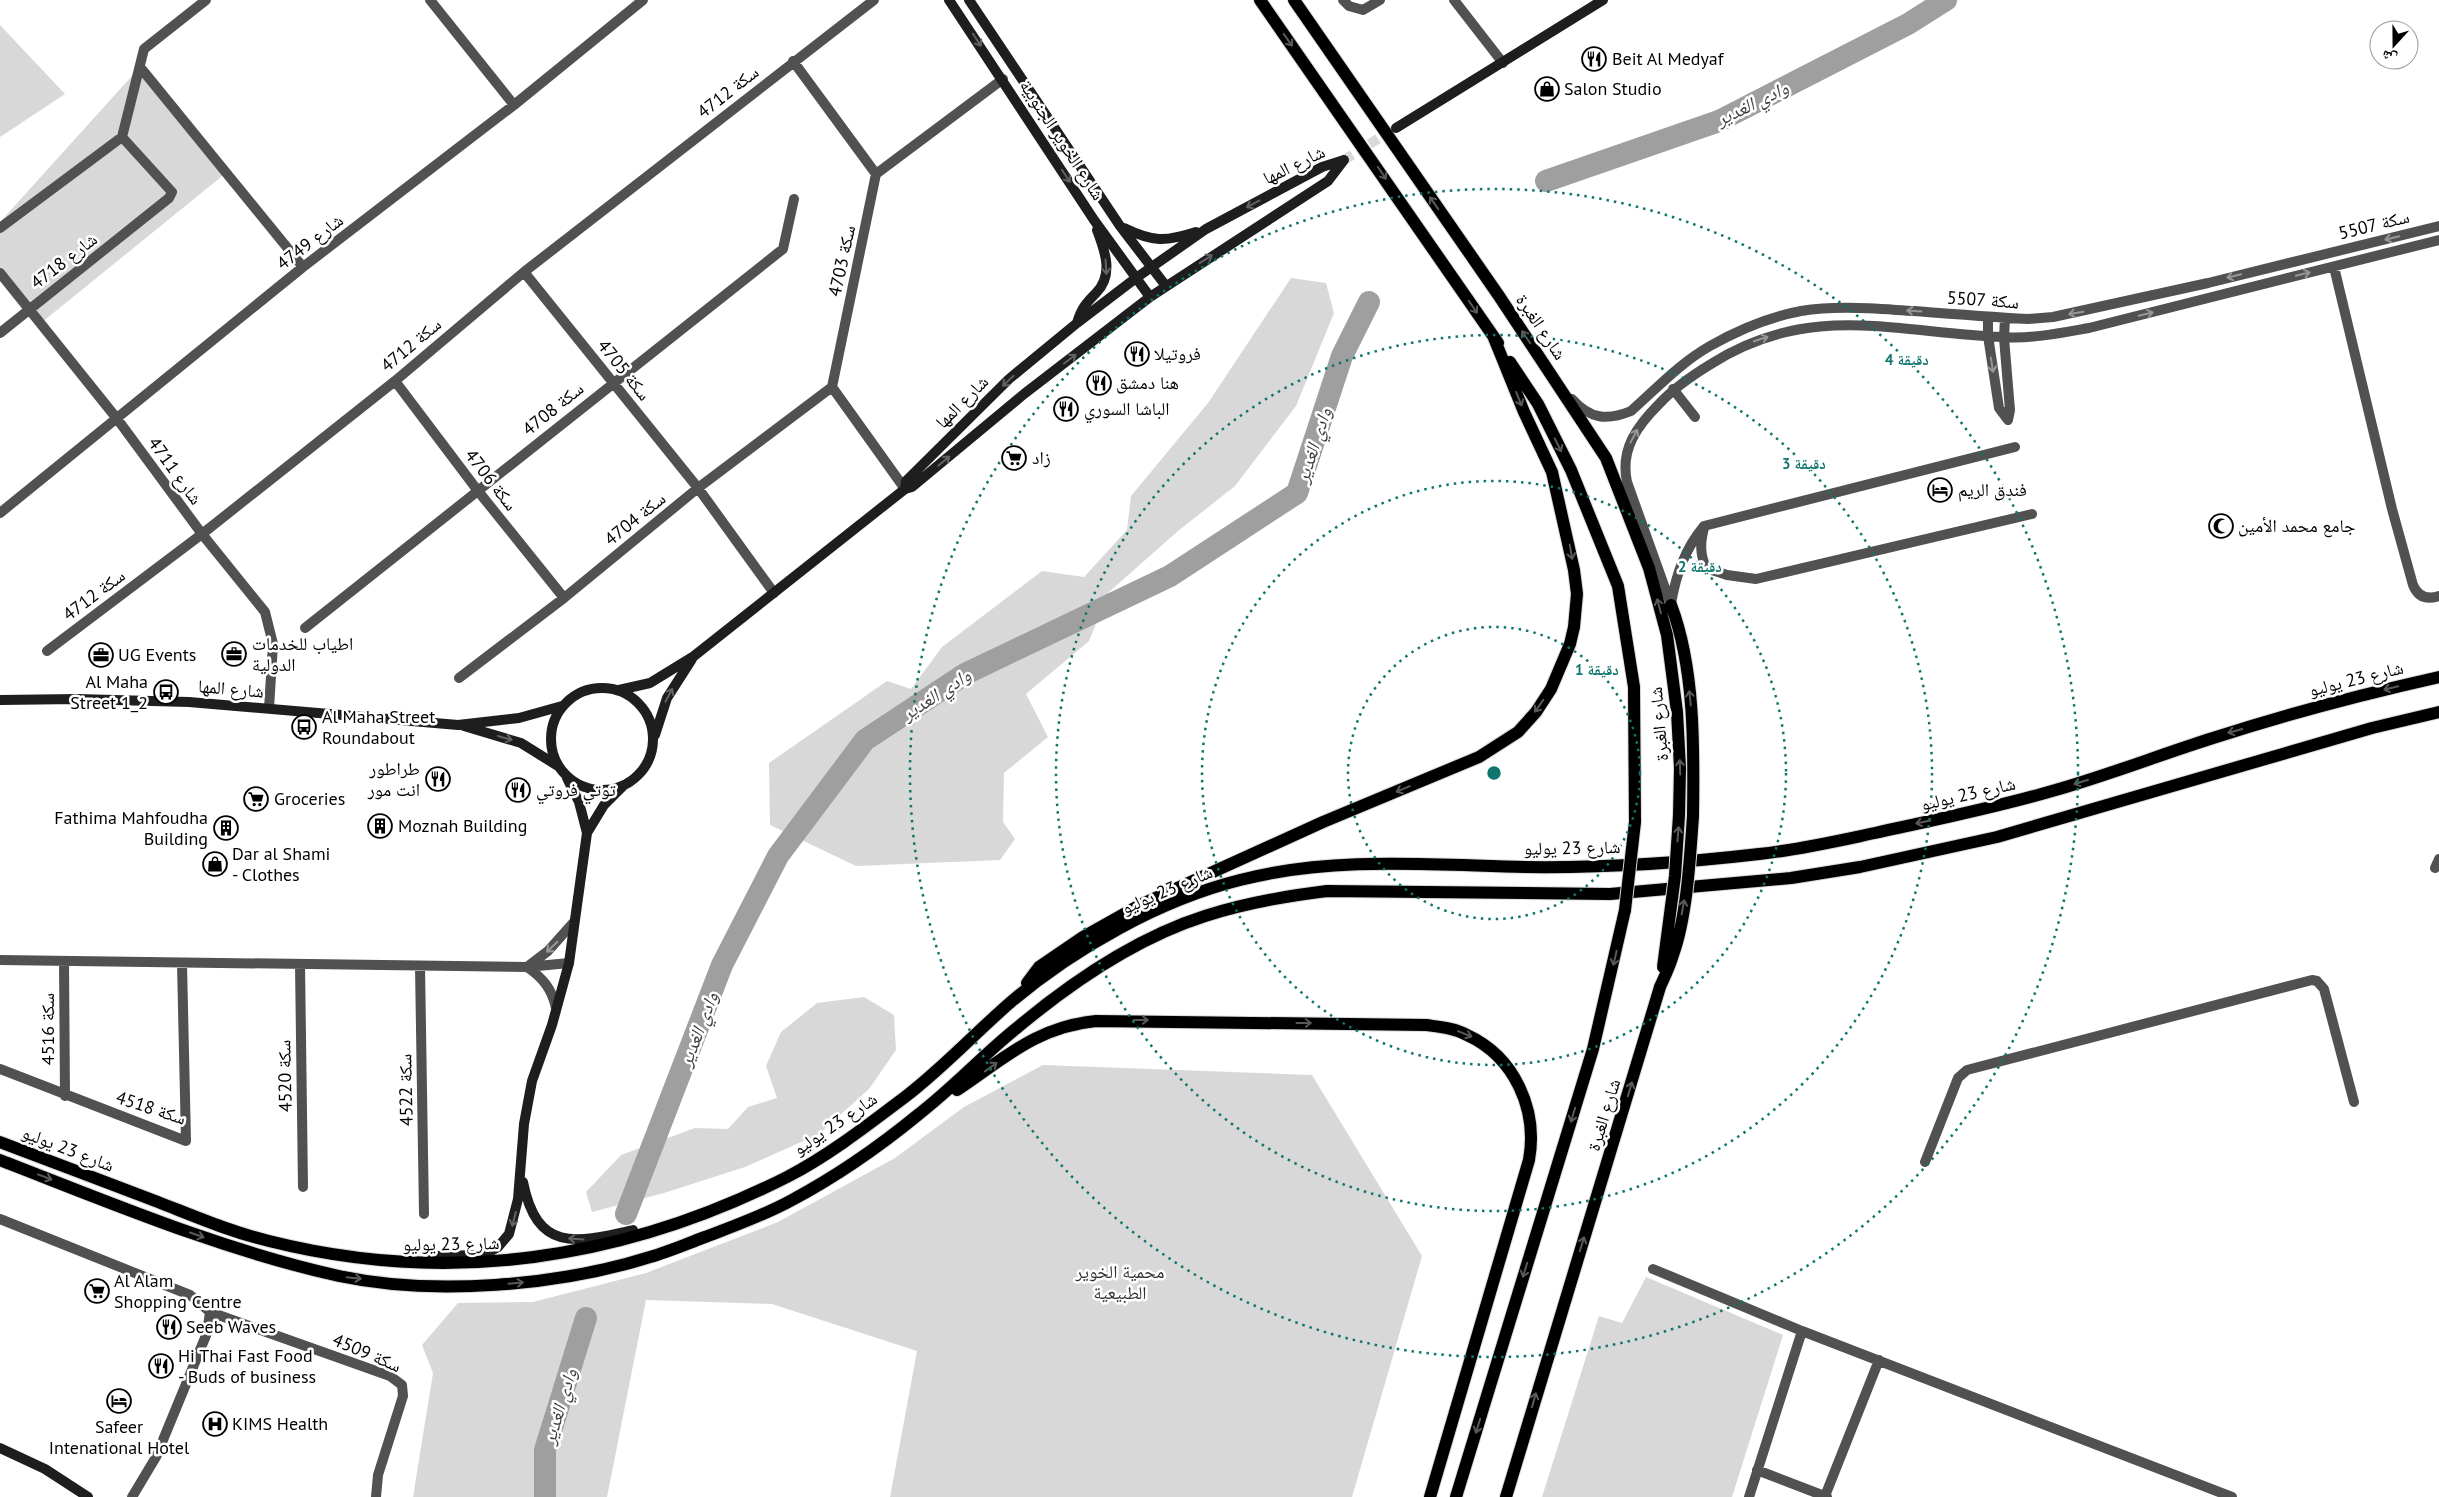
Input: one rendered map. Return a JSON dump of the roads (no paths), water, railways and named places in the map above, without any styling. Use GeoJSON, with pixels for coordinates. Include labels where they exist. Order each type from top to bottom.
{"type":"FeatureCollection","features":[{"type":"Feature","properties":{"kind":"main road","name":"شارع الغبرة"},"geometry":{"type":"LineString","coordinates":[[1260,0],[1538,404],[1571,470],[1618,586],[1634,687],[1635,822],[1625,910],[1593,1049],[1456,1497]]}},
{"type":"Feature","properties":{"kind":"main road","name":"شارع الغبرة"},"geometry":{"type":"LineString","coordinates":[[1294,0],[1559,386],[1606,458],[1649,568],[1667,635],[1677,712],[1680,815],[1674,886],[1660,987],[1506,1497]]}},
{"type":"Feature","properties":{"kind":"main road"},"geometry":{"type":"LineString","coordinates":[[1015,999],[1039,967],[1083,937],[1140,905],[1209,872],[1323,822],[1479,757],[1518,732],[1536,712],[1551,690],[1570,644],[1577,594],[1574,570],[1552,472],[1524,412],[1494,338]]}},
{"type":"Feature","properties":{"kind":"main road"},"geometry":{"type":"LineString","coordinates":[[1660,987],[1674,953],[1681,920],[1694,816],[1694,764],[1690,699],[1683,650],[1671,605]]}},
{"type":"Feature","properties":{"kind":"main road","name":"شارع 23 يوليو"},"geometry":{"type":"LineString","coordinates":[[0,1142],[206,1221],[266,1241],[387,1262],[440,1265],[550,1256],[612,1243],[692,1218],[792,1174],[844,1141],[909,1094],[1040,979],[1146,915],[1187,897],[1239,880],[1286,871],[1349,864],[1539,867],[1638,863],[1765,854],[1922,823],[2051,792],[2224,734],[2356,696],[2439,677]]}},
{"type":"Feature","properties":{"kind":"main road","name":"شارع 23 يوليو"},"geometry":{"type":"LineString","coordinates":[[0,1160],[198,1236],[276,1260],[343,1276],[452,1287],[519,1283],[573,1275],[648,1258],[789,1202],[831,1177],[921,1113],[1015,1029],[1065,989],[1108,961],[1163,933],[1213,914],[1292,895],[1327,891],[1610,894],[1790,878],[1860,868],[2006,835],[2372,728],[2439,712]]}},
{"type":"Feature","properties":{"kind":"main road"},"geometry":{"type":"LineString","coordinates":[[921,1113],[1038,1035],[1075,1023],[1096,1020],[1416,1024],[1446,1028],[1466,1034],[1500,1056],[1511,1070],[1526,1105],[1532,1145],[1430,1497]]}},
{"type":"Feature","properties":{"kind":"street"},"geometry":{"type":"LineString","coordinates":[[0,228],[122,137],[144,48],[206,0]]}},
{"type":"Feature","properties":{"kind":"street"},"geometry":{"type":"LineString","coordinates":[[430,0],[514,105]]}},
{"type":"Feature","properties":{"kind":"street","name":"4749 شارع"},"geometry":{"type":"LineString","coordinates":[[0,513],[118,420],[303,267],[514,105],[643,0]]}},
{"type":"Feature","properties":{"kind":"street","name":"سكة 4712"},"geometry":{"type":"LineString","coordinates":[[47,651],[202,534],[395,381],[524,272],[874,0]]}},
{"type":"Feature","properties":{"kind":"street","name":"شارع الخوير الجنوبية"},"geometry":{"type":"LineString","coordinates":[[949,0],[1094,220],[1150,297]]}},
{"type":"Feature","properties":{"kind":"street","name":"شارع الخوير الجنوبية"},"geometry":{"type":"LineString","coordinates":[[969,0],[1120,226],[1166,286]]}},
{"type":"Feature","properties":{"kind":"street"},"geometry":{"type":"LineString","coordinates":[[1343,0],[1349,6],[1363,10],[1380,0]]}},
{"type":"Feature","properties":{"kind":"street"},"geometry":{"type":"LineString","coordinates":[[1454,0],[1503,63]]}},
{"type":"Feature","properties":{"kind":"street"},"geometry":{"type":"LineString","coordinates":[[1396,128],[1604,0]]}},
{"type":"Feature","properties":{"kind":"street"},"geometry":{"type":"LineString","coordinates":[[794,61],[876,174],[1003,80]]}},
{"type":"Feature","properties":{"kind":"street"},"geometry":{"type":"LineString","coordinates":[[140,67],[303,267]]}},
{"type":"Feature","properties":{"kind":"street","name":"4718 شارع"},"geometry":{"type":"LineString","coordinates":[[0,333],[169,198],[172,192],[122,137]]}},
{"type":"Feature","properties":{"kind":"street","name":"شارع المها"},"geometry":{"type":"LineString","coordinates":[[618,690],[650,683],[694,656],[905,489],[912,487],[1024,394],[1150,297],[1328,180],[1344,160],[1322,167],[1206,229],[1136,278],[1077,323],[1002,386],[906,481],[905,489]]}},
{"type":"Feature","properties":{"kind":"street","name":"4703 سكة"},"geometry":{"type":"LineString","coordinates":[[832,387],[876,174]]}},
{"type":"Feature","properties":{"kind":"street","name":"سكة 4708"},"geometry":{"type":"LineString","coordinates":[[305,628],[613,381],[783,249],[794,199]]}},
{"type":"Feature","properties":{"kind":"street"},"geometry":{"type":"LineString","coordinates":[[1077,323],[1080,311],[1103,285],[1108,272],[1094,220]]}},
{"type":"Feature","properties":{"kind":"street"},"geometry":{"type":"LineString","coordinates":[[1120,226],[1144,238],[1167,241],[1206,229]]}},
{"type":"Feature","properties":{"kind":"street","name":"سكة 5507"},"geometry":{"type":"LineString","coordinates":[[1559,386],[1589,415],[1612,417],[1631,411],[1681,365],[1708,346],[1738,331],[1769,319],[1800,312],[1834,308],[1866,308],[2028,319],[2078,313],[2439,226]]}},
{"type":"Feature","properties":{"kind":"street","name":"سكة 5507"},"geometry":{"type":"LineString","coordinates":[[1671,605],[1623,466],[1630,443],[1647,416],[1673,389],[1725,355],[1753,342],[1782,332],[1812,326],[1842,324],[1873,325],[2004,338],[2052,334],[2089,328],[2439,240]]}},
{"type":"Feature","properties":{"kind":"street"},"geometry":{"type":"LineString","coordinates":[[2334,266],[2392,509],[2413,585],[2418,594],[2425,598],[2439,596]]}},
{"type":"Feature","properties":{"kind":"street","name":"4705 سكة"},"geometry":{"type":"LineString","coordinates":[[524,272],[698,488],[774,593]]}},
{"type":"Feature","properties":{"kind":"street","name":"4711 شارع"},"geometry":{"type":"LineString","coordinates":[[0,273],[118,420],[202,534],[264,612],[273,644],[270,708]]}},
{"type":"Feature","properties":{"kind":"street"},"geometry":{"type":"LineString","coordinates":[[1988,317],[1988,336],[2000,411],[2008,420],[2010,410],[2004,338],[2005,318]]}},
{"type":"Feature","properties":{"kind":"street","name":"4706 سكة"},"geometry":{"type":"LineString","coordinates":[[395,381],[478,491],[564,598]]}},
{"type":"Feature","properties":{"kind":"street"},"geometry":{"type":"LineString","coordinates":[[832,387],[905,489]]}},
{"type":"Feature","properties":{"kind":"street","name":"سكة 4704"},"geometry":{"type":"LineString","coordinates":[[459,678],[564,598],[698,488],[832,387]]}},
{"type":"Feature","properties":{"kind":"street"},"geometry":{"type":"LineString","coordinates":[[1673,389],[1695,417]]}},
{"type":"Feature","properties":{"kind":"street"},"geometry":{"type":"LineString","coordinates":[[1671,605],[1679,568],[1692,541],[1704,526],[2014,447]]}},
{"type":"Feature","properties":{"kind":"street"},"geometry":{"type":"LineString","coordinates":[[1704,526],[1701,541],[1702,558],[1706,568],[1727,575],[1756,578],[2032,514]]}},
{"type":"Feature","properties":{"kind":"street","name":"شارع المها"},"geometry":{"type":"LineString","coordinates":[[654,739],[667,698],[694,656]]}},
{"type":"Feature","properties":{"kind":"street"},"geometry":{"type":"LineString","coordinates":[[329,1253],[416,1257],[483,1255],[498,1247],[509,1234],[518,1200],[524,1124],[532,1081],[569,963],[573,923],[587,833],[604,804],[623,786],[636,778],[646,767],[652,754],[654,739],[652,723],[644,709],[633,697],[618,690],[594,688],[571,697],[556,716],[551,735],[553,754],[579,802],[587,833]]}},
{"type":"Feature","properties":{"kind":"street","name":"شارع المها"},"geometry":{"type":"LineString","coordinates":[[0,700],[77,699],[189,702],[458,724],[519,718],[562,706]]}},
{"type":"Feature","properties":{"kind":"street","name":"شارع المها"},"geometry":{"type":"LineString","coordinates":[[458,724],[521,743],[558,766]]}},
{"type":"Feature","properties":{"kind":"street"},"geometry":{"type":"LineString","coordinates":[[566,776],[579,785],[593,790],[608,790],[623,786]]}},
{"type":"Feature","properties":{"kind":"street"},"geometry":{"type":"LineString","coordinates":[[527,967],[548,951],[573,923]]}},
{"type":"Feature","properties":{"kind":"street"},"geometry":{"type":"LineString","coordinates":[[0,960],[182,964],[527,967],[569,963]]}},
{"type":"Feature","properties":{"kind":"street","name":"سكة 4516"},"geometry":{"type":"LineString","coordinates":[[64,961],[65,1096]]}},
{"type":"Feature","properties":{"kind":"street","name":"سكة 4518"},"geometry":{"type":"LineString","coordinates":[[0,1069],[65,1096],[186,1140],[182,964]]}},
{"type":"Feature","properties":{"kind":"street","name":"سكة 4520"},"geometry":{"type":"LineString","coordinates":[[300,964],[303,1187]]}},
{"type":"Feature","properties":{"kind":"street","name":"سكة 4522"},"geometry":{"type":"LineString","coordinates":[[420,966],[424,1214]]}},
{"type":"Feature","properties":{"kind":"street"},"geometry":{"type":"LineString","coordinates":[[527,967],[540,976],[546,984],[553,994],[556,1008]]}},
{"type":"Feature","properties":{"kind":"street"},"geometry":{"type":"LineString","coordinates":[[1925,1162],[1958,1078],[1967,1070],[2312,980],[2317,981],[2324,989],[2354,1102]]}},
{"type":"Feature","properties":{"kind":"street"},"geometry":{"type":"LineString","coordinates":[[521,1171],[527,1202],[535,1220],[546,1232],[563,1238],[591,1240],[692,1218]]}},
{"type":"Feature","properties":{"kind":"street","name":"سكة 4509"},"geometry":{"type":"LineString","coordinates":[[0,1219],[190,1295],[210,1312],[390,1376],[402,1385],[403,1396],[378,1475],[376,1497]]}},
{"type":"Feature","properties":{"kind":"street"},"geometry":{"type":"LineString","coordinates":[[1653,1269],[1802,1330],[2232,1497]]}},
{"type":"Feature","properties":{"kind":"street"},"geometry":{"type":"LineString","coordinates":[[132,1497],[156,1457],[207,1333],[210,1312]]}},
{"type":"Feature","properties":{"kind":"street"},"geometry":{"type":"LineString","coordinates":[[1749,1497],[1802,1330]]}},
{"type":"Feature","properties":{"kind":"street"},"geometry":{"type":"LineString","coordinates":[[1757,1470],[1826,1497],[1879,1360]]}},
{"type":"Feature","properties":{"kind":"street"},"geometry":{"type":"LineString","coordinates":[[0,1448],[45,1469],[88,1497]]}},
{"type":"Feature","properties":{"kind":"waterway","name":"وادي الغدير"},"geometry":{"type":"LineString","coordinates":[[1546,181],[1719,121],[1908,24],[1946,0]]}},
{"type":"Feature","properties":{"kind":"waterway","name":"وادي الغدير"},"geometry":{"type":"LineString","coordinates":[[626,1214],[722,965],[778,856],[865,740],[965,674],[1170,576],[1297,493],[1342,356],[1369,302]]}},
{"type":"Feature","properties":{"kind":"waterway","name":"وادي الغدير"},"geometry":{"type":"LineString","coordinates":[[545,1497],[545,1450],[586,1318]]}},
{"type":"Feature","properties":{"kind":"tunnel"},"geometry":{"type":"LineString","coordinates":[[1344,160],[1392,130]]}},
{"type":"Feature","properties":{"kind":"place","name":"Beit Al Medyaf"},"geometry":{"type":"Point","coordinates":[1594,59]}},
{"type":"Feature","properties":{"kind":"place","name":"Salon Studio"},"geometry":{"type":"Point","coordinates":[1547,89]}},
{"type":"Feature","properties":{"kind":"place","name":"فروتيلا"},"geometry":{"type":"Point","coordinates":[1137,354]}},
{"type":"Feature","properties":{"kind":"place","name":"هنا دمشق"},"geometry":{"type":"Point","coordinates":[1099,383]}},
{"type":"Feature","properties":{"kind":"place","name":"الباشا السوري"},"geometry":{"type":"Point","coordinates":[1066,409]}},
{"type":"Feature","properties":{"kind":"place","name":"زاد"},"geometry":{"type":"Point","coordinates":[1014,458]}},
{"type":"Feature","properties":{"kind":"place","name":"فندق الريم"},"geometry":{"type":"Point","coordinates":[1940,490]}},
{"type":"Feature","properties":{"kind":"place","name":"جامع محمد الأمين"},"geometry":{"type":"Point","coordinates":[2221,526]}},
{"type":"Feature","properties":{"kind":"place","name":"اطياب للخدمات الدولية"},"geometry":{"type":"Point","coordinates":[234,654]}},
{"type":"Feature","properties":{"kind":"place","name":"UG Events"},"geometry":{"type":"Point","coordinates":[101,655]}},
{"type":"Feature","properties":{"kind":"place","name":"Al Maha Street 1_2"},"geometry":{"type":"Point","coordinates":[166,692]}},
{"type":"Feature","properties":{"kind":"place","name":"Al Maha Street Roundabout"},"geometry":{"type":"Point","coordinates":[304,727]}},
{"type":"Feature","properties":{"kind":"place","name":"طراطور انت مور"},"geometry":{"type":"Point","coordinates":[438,779]}},
{"type":"Feature","properties":{"kind":"place","name":"توتي فروتي"},"geometry":{"type":"Point","coordinates":[518,790]}},
{"type":"Feature","properties":{"kind":"place","name":"Groceries"},"geometry":{"type":"Point","coordinates":[256,799]}},
{"type":"Feature","properties":{"kind":"place","name":"Moznah Building"},"geometry":{"type":"Point","coordinates":[380,826]}},
{"type":"Feature","properties":{"kind":"place","name":"Fathima Mahfoudha Building"},"geometry":{"type":"Point","coordinates":[226,828]}},
{"type":"Feature","properties":{"kind":"place","name":"Dar al Shami - Clothes"},"geometry":{"type":"Point","coordinates":[215,864]}},
{"type":"Feature","properties":{"kind":"place","name":"Al Alam Shopping Centre"},"geometry":{"type":"Point","coordinates":[97,1291]}},
{"type":"Feature","properties":{"kind":"place","name":"Seeb Waves"},"geometry":{"type":"Point","coordinates":[169,1327]}},
{"type":"Feature","properties":{"kind":"place","name":"Hi Thai Fast Food - Buds of business"},"geometry":{"type":"Point","coordinates":[161,1366]}},
{"type":"Feature","properties":{"kind":"place","name":"Safeer Intenational Hotel"},"geometry":{"type":"Point","coordinates":[119,1401]}},
{"type":"Feature","properties":{"kind":"place","name":"KIMS Health"},"geometry":{"type":"Point","coordinates":[215,1424]}},
{"type":"Feature","properties":{"kind":"park label","name":"محمية الخوير الطبيعية"},"geometry":{"type":"Point","coordinates":[1120,1282]}}]}
